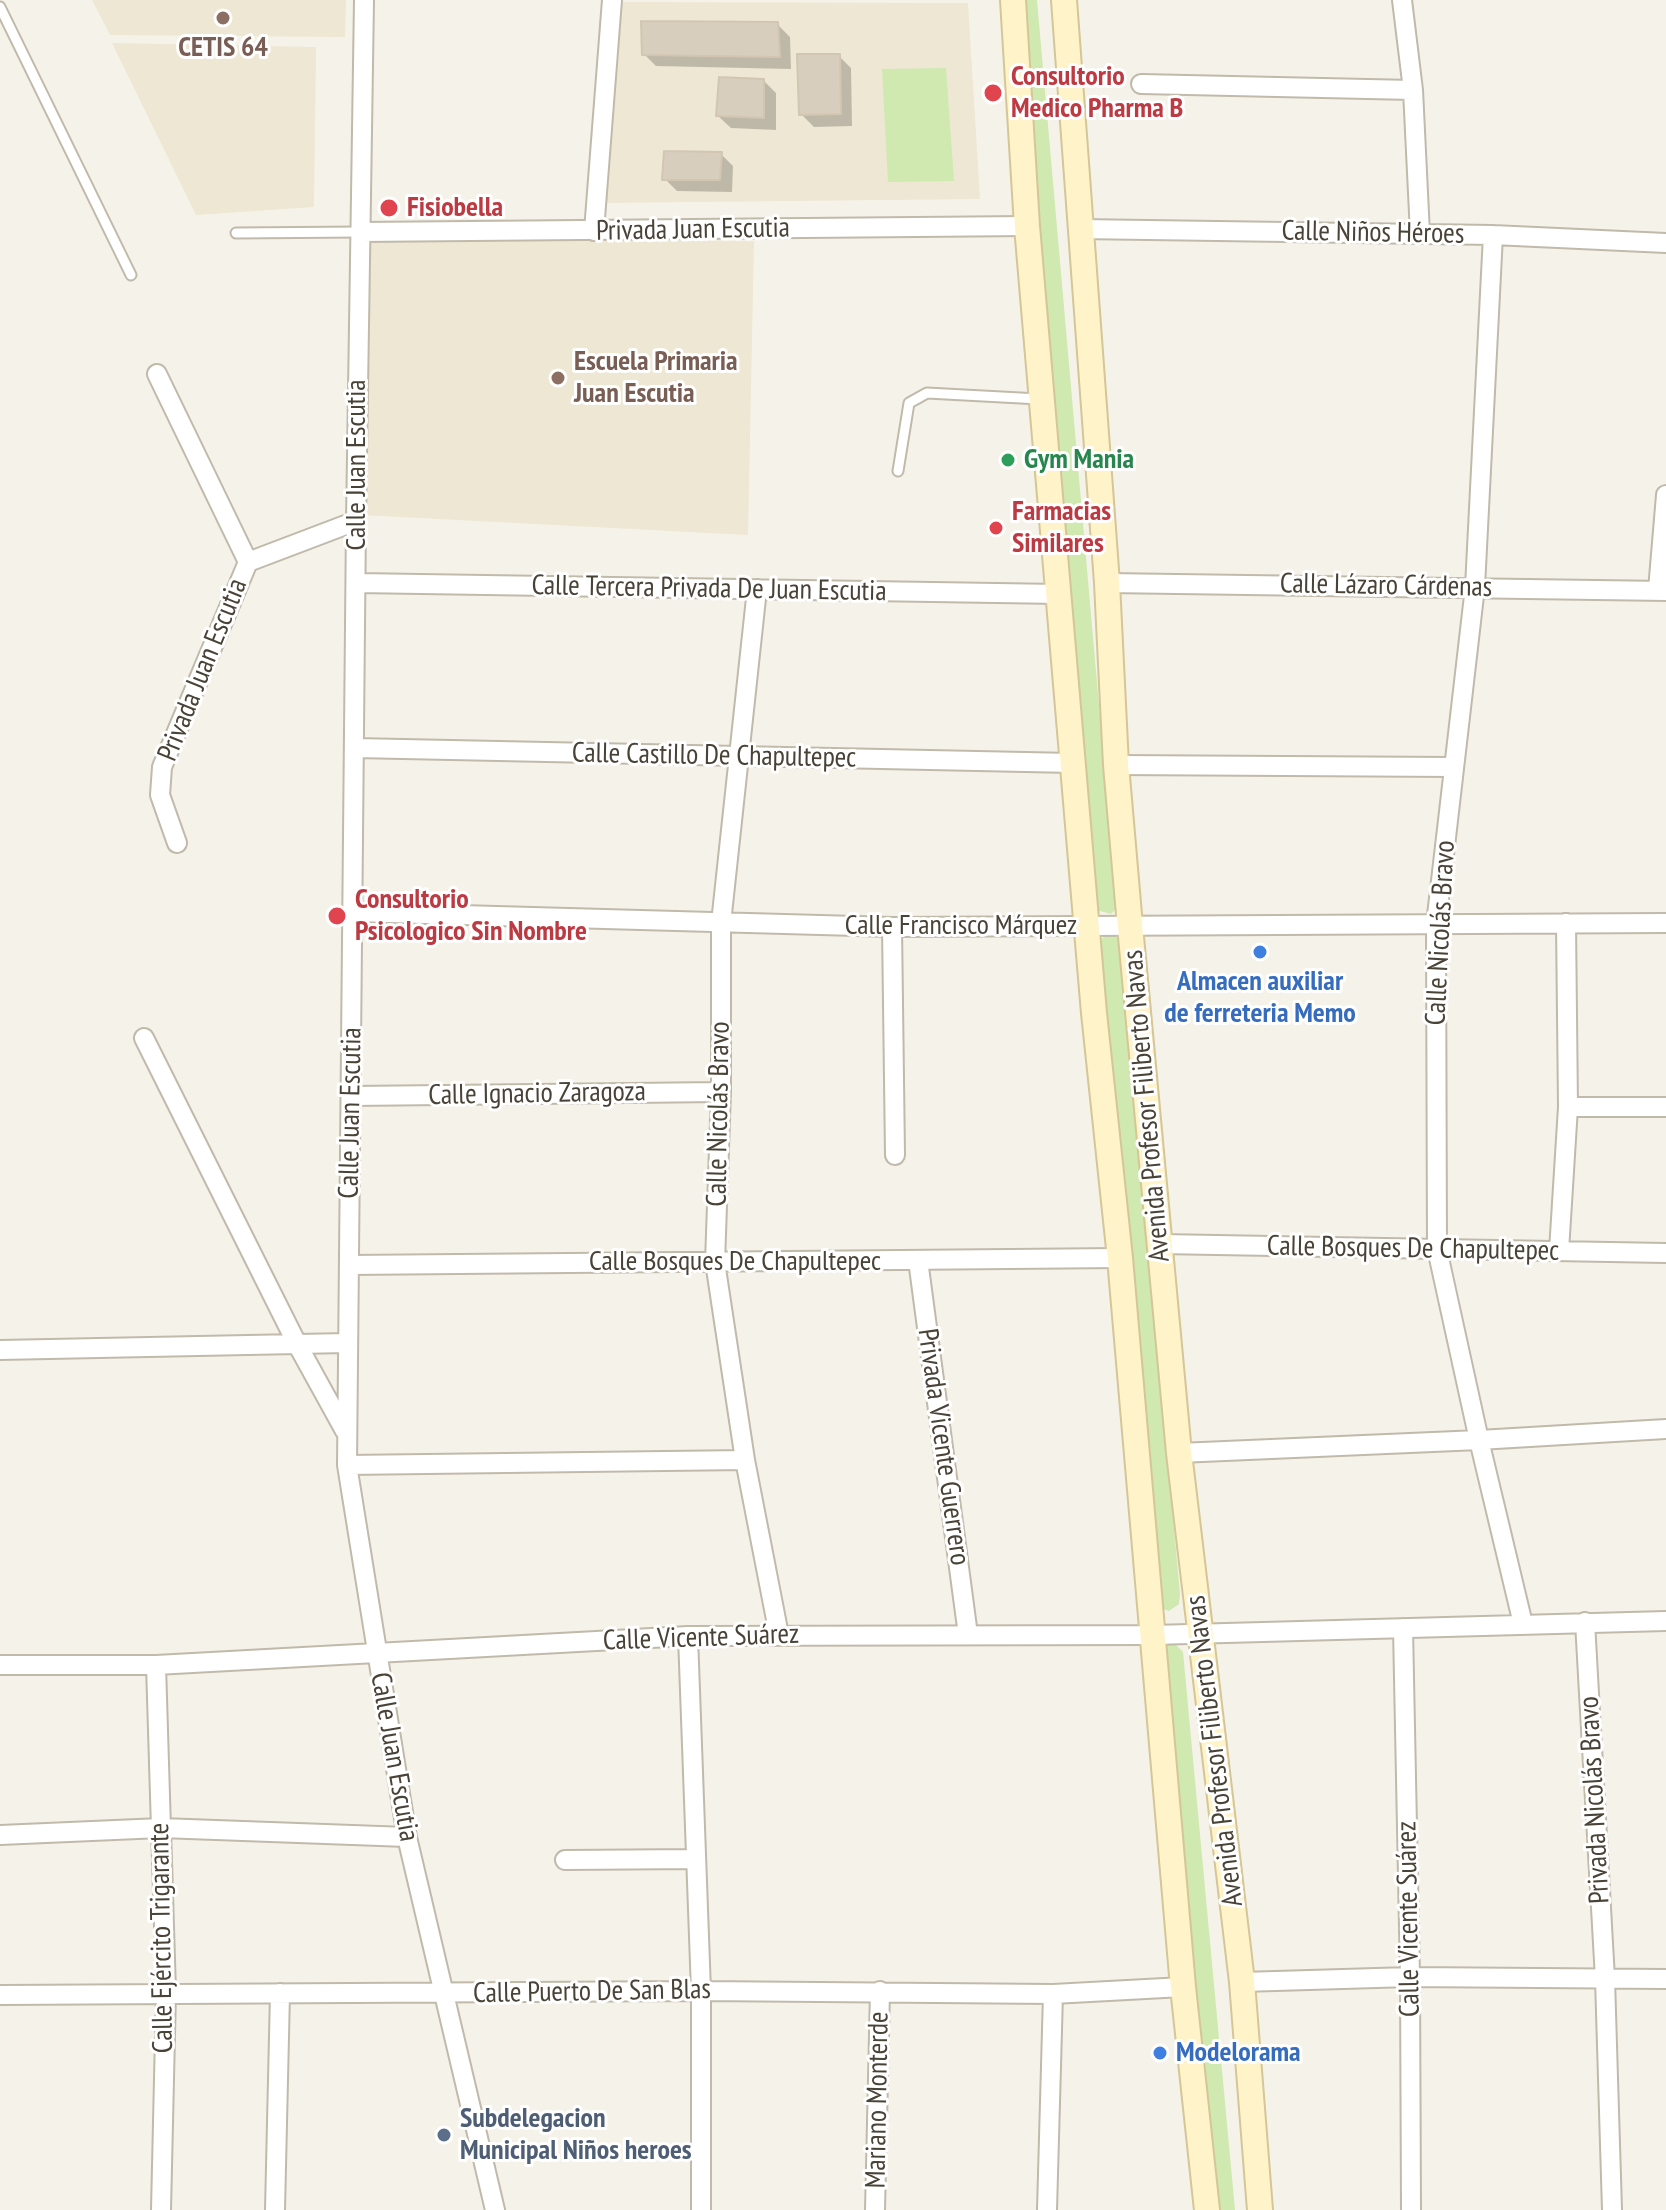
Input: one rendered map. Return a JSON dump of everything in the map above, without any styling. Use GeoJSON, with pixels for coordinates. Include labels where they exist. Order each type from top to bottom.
{"type":"FeatureCollection","features":[{"type":"Feature","properties":{"kind":"main road","name":"Avenida Profesor Filiberto Navas"},"geometry":{"type":"LineString","coordinates":[[1013,0],[1027,226],[1094,1013],[1120,1258],[1183,1987],[1207,2210]]}},
{"type":"Feature","properties":{"kind":"main road","name":"Avenida Profesor Filiberto Navas"},"geometry":{"type":"LineString","coordinates":[[1064,0],[1107,583],[1116,765],[1130,926],[1179,1453],[1242,1982],[1260,2210]]}},
{"type":"Feature","properties":{"kind":"street","name":"Calle Juan Escutia"},"geometry":{"type":"LineString","coordinates":[[364,0],[352,1096],[345,1433],[347,1465],[407,1837],[495,2210]]}},
{"type":"Feature","properties":{"kind":"street"},"geometry":{"type":"LineString","coordinates":[[594,231],[612,0]]}},
{"type":"Feature","properties":{"kind":"street"},"geometry":{"type":"LineString","coordinates":[[1402,0],[1413,90],[1420,234]]}},
{"type":"Feature","properties":{"kind":"street"},"geometry":{"type":"LineString","coordinates":[[1141,84],[1413,90]]}},
{"type":"Feature","properties":{"kind":"street","name":"Privada Juan Escutia"},"geometry":{"type":"LineString","coordinates":[[360,232],[1027,226]]}},
{"type":"Feature","properties":{"kind":"street","name":"Calle Niños Héroes"},"geometry":{"type":"LineString","coordinates":[[1079,229],[1493,235],[1666,243]]}},
{"type":"Feature","properties":{"kind":"street","name":"Calle Nicolás Bravo"},"geometry":{"type":"LineString","coordinates":[[1493,235],[1475,587],[1436,924],[1437,1249],[1523,1624]]}},
{"type":"Feature","properties":{"kind":"street"},"geometry":{"type":"LineString","coordinates":[[157,374],[248,562]]}},
{"type":"Feature","properties":{"kind":"street"},"geometry":{"type":"LineString","coordinates":[[1662,590],[1666,495]]}},
{"type":"Feature","properties":{"kind":"street","name":"Privada Juan Escutia"},"geometry":{"type":"LineString","coordinates":[[177,843],[160,795],[162,767],[248,562],[356,521]]}},
{"type":"Feature","properties":{"kind":"street","name":"Calle Tercera Privada De Juan Escutia"},"geometry":{"type":"LineString","coordinates":[[357,583],[1060,594]]}},
{"type":"Feature","properties":{"kind":"street","name":"Calle Lázaro Cárdenas"},"geometry":{"type":"LineString","coordinates":[[1107,583],[1662,590]]}},
{"type":"Feature","properties":{"kind":"street","name":"Calle Nicolás Bravo"},"geometry":{"type":"LineString","coordinates":[[757,589],[721,923],[721,1092],[715,1262],[745,1460],[779,1635]]}},
{"type":"Feature","properties":{"kind":"street","name":"Calle Castillo De Chapultepec"},"geometry":{"type":"LineString","coordinates":[[355,748],[1073,763]]}},
{"type":"Feature","properties":{"kind":"street"},"geometry":{"type":"LineString","coordinates":[[1116,765],[1453,767]]}},
{"type":"Feature","properties":{"kind":"street","name":"Calle Francisco Márquez"},"geometry":{"type":"LineString","coordinates":[[353,912],[892,927],[1666,923]]}},
{"type":"Feature","properties":{"kind":"street"},"geometry":{"type":"LineString","coordinates":[[1559,1251],[1568,1107],[1566,923]]}},
{"type":"Feature","properties":{"kind":"street"},"geometry":{"type":"LineString","coordinates":[[892,927],[895,1155]]}},
{"type":"Feature","properties":{"kind":"street"},"geometry":{"type":"LineString","coordinates":[[144,1038],[297,1344],[345,1433]]}},
{"type":"Feature","properties":{"kind":"street","name":"Calle Ignacio Zaragoza"},"geometry":{"type":"LineString","coordinates":[[352,1096],[721,1092]]}},
{"type":"Feature","properties":{"kind":"street"},"geometry":{"type":"LineString","coordinates":[[1568,1107],[1666,1107]]}},
{"type":"Feature","properties":{"kind":"street","name":"Calle Bosques De Chapultepec"},"geometry":{"type":"LineString","coordinates":[[1160,1244],[1666,1253]]}},
{"type":"Feature","properties":{"kind":"street","name":"Calle Bosques De Chapultepec"},"geometry":{"type":"LineString","coordinates":[[349,1265],[1120,1258]]}},
{"type":"Feature","properties":{"kind":"street","name":"Privada Vicente Guerrero"},"geometry":{"type":"LineString","coordinates":[[918,1260],[968,1635]]}},
{"type":"Feature","properties":{"kind":"street"},"geometry":{"type":"LineString","coordinates":[[0,1350],[347,1343]]}},
{"type":"Feature","properties":{"kind":"street"},"geometry":{"type":"LineString","coordinates":[[1179,1453],[1666,1429]]}},
{"type":"Feature","properties":{"kind":"street"},"geometry":{"type":"LineString","coordinates":[[347,1465],[745,1460]]}},
{"type":"Feature","properties":{"kind":"street","name":"Calle Vicente Suárez"},"geometry":{"type":"LineString","coordinates":[[0,1665],[156,1665],[688,1636],[1153,1635],[1666,1621]]}},
{"type":"Feature","properties":{"kind":"street","name":"Privada Nicolás Bravo"},"geometry":{"type":"LineString","coordinates":[[1585,1622],[1605,1979],[1612,2210]]}},
{"type":"Feature","properties":{"kind":"street","name":"Calle Vicente Suárez"},"geometry":{"type":"LineString","coordinates":[[1403,1628],[1411,2210]]}},
{"type":"Feature","properties":{"kind":"street"},"geometry":{"type":"LineString","coordinates":[[688,1636],[701,1991],[701,2210]]}},
{"type":"Feature","properties":{"kind":"street","name":"Calle Ejército Trigarante"},"geometry":{"type":"LineString","coordinates":[[156,1665],[166,1992],[161,2210]]}},
{"type":"Feature","properties":{"kind":"street"},"geometry":{"type":"LineString","coordinates":[[0,1835],[161,1828],[407,1837]]}},
{"type":"Feature","properties":{"kind":"street"},"geometry":{"type":"LineString","coordinates":[[565,1860],[696,1859]]}},
{"type":"Feature","properties":{"kind":"street"},"geometry":{"type":"LineString","coordinates":[[1242,1982],[1410,1977],[1666,1979]]}},
{"type":"Feature","properties":{"kind":"street","name":"Calle Puerto De San Blas"},"geometry":{"type":"LineString","coordinates":[[0,1995],[701,1991],[1053,1994],[1183,1987]]}},
{"type":"Feature","properties":{"kind":"street","name":"Mariano Monterde"},"geometry":{"type":"LineString","coordinates":[[875,2210],[880,1991]]}},
{"type":"Feature","properties":{"kind":"street"},"geometry":{"type":"LineString","coordinates":[[275,2210],[280,1993]]}},
{"type":"Feature","properties":{"kind":"street"},"geometry":{"type":"LineString","coordinates":[[1047,2210],[1053,1994]]}},
{"type":"Feature","properties":{"kind":"lane"},"geometry":{"type":"LineString","coordinates":[[0,7],[131,275]]}},
{"type":"Feature","properties":{"kind":"lane"},"geometry":{"type":"LineString","coordinates":[[236,233],[360,232]]}},
{"type":"Feature","properties":{"kind":"lane"},"geometry":{"type":"LineString","coordinates":[[898,471],[909,403],[927,393],[1042,399]]}},
{"type":"Feature","properties":{"kind":"shaded area","name":"CETIS 64"},"geometry":{"type":"Polygon","coordinates":[[[92,0],[346,0],[345,37],[110,35],[92,0]]]}},
{"type":"Feature","properties":{"kind":"shaded area"},"geometry":{"type":"Polygon","coordinates":[[[615,2],[968,3],[980,199],[597,203],[615,2]]]}},
{"type":"Feature","properties":{"kind":"shaded area"},"geometry":{"type":"Polygon","coordinates":[[[112,43],[316,47],[314,207],[196,215],[112,43]]]}},
{"type":"Feature","properties":{"kind":"shaded area","name":"Escuela Primaria Juan Escutia"},"geometry":{"type":"Polygon","coordinates":[[[369,236],[754,241],[748,535],[361,515],[369,236]]]}},
{"type":"Feature","properties":{"kind":"green space"},"geometry":{"type":"Polygon","coordinates":[[[1015,0],[1037,0],[1116,899],[1116,909],[1111,914],[1096,910],[1015,0]]]}},
{"type":"Feature","properties":{"kind":"green space"},"geometry":{"type":"Polygon","coordinates":[[[946,68],[954,181],[888,182],[882,69],[946,68]]]}},
{"type":"Feature","properties":{"kind":"green space"},"geometry":{"type":"Polygon","coordinates":[[[1108,934],[1115,935],[1120,941],[1180,1594],[1179,1604],[1169,1611],[1161,1608],[1098,948],[1100,940],[1108,934]]]}},
{"type":"Feature","properties":{"kind":"green space"},"geometry":{"type":"Polygon","coordinates":[[[1166,1643],[1174,1643],[1183,1652],[1235,2210],[1213,2210],[1162,1648],[1166,1643]]]}},
{"type":"Feature","properties":{"kind":"building"},"geometry":{"type":"Polygon","coordinates":[[[641,21],[778,22],[780,57],[642,55],[641,21]]]}},
{"type":"Feature","properties":{"kind":"building"},"geometry":{"type":"Polygon","coordinates":[[[797,54],[840,54],[841,114],[799,115],[797,54]]]}},
{"type":"Feature","properties":{"kind":"building"},"geometry":{"type":"Polygon","coordinates":[[[719,77],[764,79],[764,118],[716,116],[719,77]]]}},
{"type":"Feature","properties":{"kind":"building"},"geometry":{"type":"Polygon","coordinates":[[[664,151],[722,152],[720,180],[662,180],[664,151]]]}},
{"type":"Feature","properties":{"kind":"place","name":"CETIS 64"},"geometry":{"type":"Point","coordinates":[223,18]}},
{"type":"Feature","properties":{"kind":"place","name":"Consultorio Medico Pharma B"},"geometry":{"type":"Point","coordinates":[993,93]}},
{"type":"Feature","properties":{"kind":"place","name":"Fisiobella"},"geometry":{"type":"Point","coordinates":[389,208]}},
{"type":"Feature","properties":{"kind":"place","name":"Escuela Primaria Juan Escutia"},"geometry":{"type":"Point","coordinates":[558,378]}},
{"type":"Feature","properties":{"kind":"place","name":"Gym Mania"},"geometry":{"type":"Point","coordinates":[1008,460]}},
{"type":"Feature","properties":{"kind":"place","name":"Farmacias Similares"},"geometry":{"type":"Point","coordinates":[996,528]}},
{"type":"Feature","properties":{"kind":"place","name":"Consultorio Psicologico Sin Nombre"},"geometry":{"type":"Point","coordinates":[337,916]}},
{"type":"Feature","properties":{"kind":"place","name":"Almacen auxiliar de ferreteria Memo"},"geometry":{"type":"Point","coordinates":[1260,952]}},
{"type":"Feature","properties":{"kind":"place","name":"Modelorama"},"geometry":{"type":"Point","coordinates":[1160,2053]}},
{"type":"Feature","properties":{"kind":"place","name":"Subdelegacion Municipal Niños heroes"},"geometry":{"type":"Point","coordinates":[444,2135]}}]}
